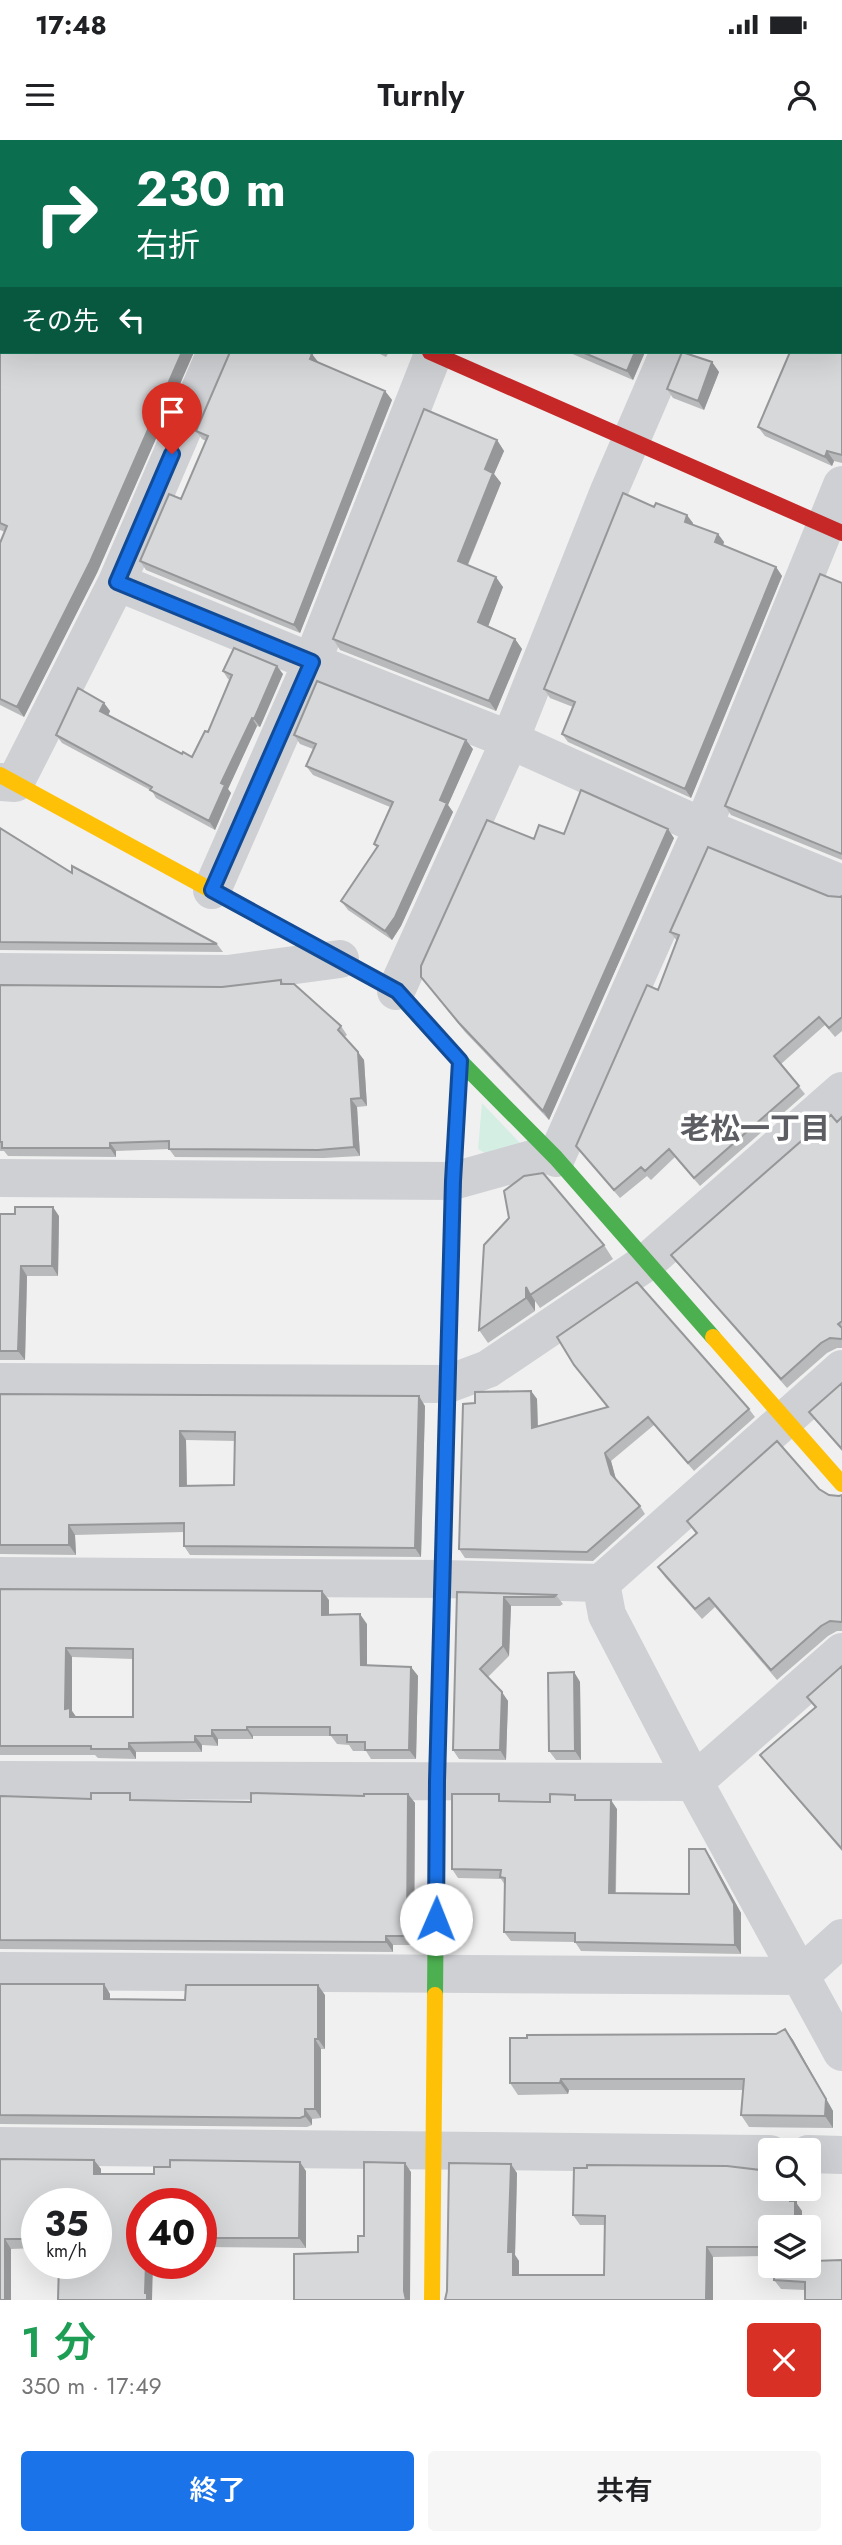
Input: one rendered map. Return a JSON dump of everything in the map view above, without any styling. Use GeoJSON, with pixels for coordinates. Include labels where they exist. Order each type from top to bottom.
{"type":"FeatureCollection","features":[{"type":"Feature","properties":{"kind":"street"},"geometry":{"type":"LineString","coordinates":[[215,354],[117,582],[5,780],[397,991],[460,1061],[553,1156],[842,1484]]}},
{"type":"Feature","properties":{"kind":"street"},"geometry":{"type":"LineString","coordinates":[[212,890],[312,662],[431,354]]}},
{"type":"Feature","properties":{"kind":"street"},"geometry":{"type":"LineString","coordinates":[[437,354],[834,529]]}},
{"type":"Feature","properties":{"kind":"street"},"geometry":{"type":"LineString","coordinates":[[397,991],[510,740],[608,491],[668,354]]}},
{"type":"Feature","properties":{"kind":"street"},"geometry":{"type":"LineString","coordinates":[[553,1156],[703,827],[834,529],[842,485]]}},
{"type":"Feature","properties":{"kind":"street"},"geometry":{"type":"LineString","coordinates":[[117,582],[510,740],[703,827],[842,884]]}},
{"type":"Feature","properties":{"kind":"street"},"geometry":{"type":"LineString","coordinates":[[0,972],[228,974],[340,959]]}},
{"type":"Feature","properties":{"kind":"street"},"geometry":{"type":"LineString","coordinates":[[432,2300],[437,1781],[453,1181],[460,1061]]}},
{"type":"Feature","properties":{"kind":"street"},"geometry":{"type":"LineString","coordinates":[[0,1382],[448,1384],[488,1370],[647,1262],[842,1091]]}},
{"type":"Feature","properties":{"kind":"street"},"geometry":{"type":"LineString","coordinates":[[0,1178],[453,1181],[553,1156]]}},
{"type":"Feature","properties":{"kind":"street"},"geometry":{"type":"LineString","coordinates":[[0,1576],[601,1583],[842,1369]]}},
{"type":"Feature","properties":{"kind":"street"},"geometry":{"type":"LineString","coordinates":[[601,1583],[607,1615],[694,1782],[842,2052]]}},
{"type":"Feature","properties":{"kind":"street"},"geometry":{"type":"LineString","coordinates":[[0,1780],[694,1782],[842,1652]]}},
{"type":"Feature","properties":{"kind":"street"},"geometry":{"type":"LineString","coordinates":[[0,1971],[800,1976],[842,1938]]}},
{"type":"Feature","properties":{"kind":"street"},"geometry":{"type":"LineString","coordinates":[[0,2146],[758,2154]]}},
{"type":"Feature","properties":{"kind":"street"},"geometry":{"type":"LineString","coordinates":[[821,2154],[842,2155]]}},
{"type":"Feature","properties":{"kind":"green space"},"geometry":{"type":"Polygon","coordinates":[[[482,1103],[521,1144],[488,1155],[478,1149],[482,1103]]]}},
{"type":"Feature","properties":{"kind":"building"},"geometry":{"type":"Polygon","coordinates":[[[0,354],[181,354],[90,562],[17,707],[0,699],[0,543],[7,526],[0,523],[0,354]]]}},
{"type":"Feature","properties":{"kind":"building"},"geometry":{"type":"Polygon","coordinates":[[[229,354],[312,354],[310,359],[385,391],[294,625],[140,561],[169,494],[181,499],[208,436],[196,431],[229,354]]]}},
{"type":"Feature","properties":{"kind":"building"},"geometry":{"type":"Polygon","coordinates":[[[587,354],[634,354],[627,371],[587,354]]]}},
{"type":"Feature","properties":{"kind":"building"},"geometry":{"type":"Polygon","coordinates":[[[681,354],[712,362],[698,401],[667,389],[681,354]]]}},
{"type":"Feature","properties":{"kind":"building"},"geometry":{"type":"Polygon","coordinates":[[[789,354],[842,354],[842,455],[827,451],[825,457],[758,427],[789,354]]]}},
{"type":"Feature","properties":{"kind":"building"},"geometry":{"type":"Polygon","coordinates":[[[424,409],[497,440],[485,469],[493,473],[458,561],[496,577],[478,622],[515,639],[489,701],[333,639],[424,409]]]}},
{"type":"Feature","properties":{"kind":"building"},"geometry":{"type":"Polygon","coordinates":[[[623,493],[654,507],[656,503],[687,515],[685,522],[718,534],[715,542],[776,567],[685,789],[562,734],[575,702],[544,689],[623,493]]]}},
{"type":"Feature","properties":{"kind":"building"},"geometry":{"type":"Polygon","coordinates":[[[820,574],[842,583],[842,854],[725,806],[820,574]]]}},
{"type":"Feature","properties":{"kind":"building"},"geometry":{"type":"Polygon","coordinates":[[[234,648],[277,666],[254,719],[252,718],[221,783],[225,785],[209,821],[56,735],[78,688],[104,703],[100,711],[192,757],[205,731],[208,732],[232,675],[223,671],[234,648]]]}},
{"type":"Feature","properties":{"kind":"building"},"geometry":{"type":"Polygon","coordinates":[[[317,681],[466,740],[440,800],[447,803],[395,917],[385,931],[341,901],[378,846],[374,844],[393,802],[306,766],[316,744],[294,735],[317,681]]]}},
{"type":"Feature","properties":{"kind":"building"},"geometry":{"type":"Polygon","coordinates":[[[581,790],[668,829],[543,1111],[459,1023],[421,977],[421,966],[487,820],[534,839],[539,825],[564,834],[581,790]]]}},
{"type":"Feature","properties":{"kind":"building"},"geometry":{"type":"Polygon","coordinates":[[[0,828],[72,873],[72,866],[217,944],[0,942],[0,828]]]}},
{"type":"Feature","properties":{"kind":"building"},"geometry":{"type":"Polygon","coordinates":[[[708,847],[828,896],[842,896],[842,1017],[829,1028],[819,1017],[774,1056],[799,1086],[694,1178],[669,1149],[645,1171],[641,1167],[614,1190],[576,1146],[647,985],[658,990],[679,935],[670,932],[708,847]]]}},
{"type":"Feature","properties":{"kind":"building"},"geometry":{"type":"Polygon","coordinates":[[[281,980],[281,984],[294,984],[341,1026],[338,1030],[358,1052],[361,1098],[351,1099],[354,1147],[318,1150],[169,1149],[169,1141],[110,1143],[110,1148],[2,1148],[0,985],[222,987],[281,980]]]}},
{"type":"Feature","properties":{"kind":"building"},"geometry":{"type":"Polygon","coordinates":[[[831,1115],[837,1122],[842,1117],[842,1321],[838,1324],[842,1328],[842,1339],[830,1338],[821,1343],[781,1379],[671,1255],[831,1115]]]}},
{"type":"Feature","properties":{"kind":"building"},"geometry":{"type":"Polygon","coordinates":[[[543,1173],[604,1245],[530,1295],[526,1287],[526,1298],[479,1330],[484,1245],[509,1218],[504,1191],[524,1176],[543,1173]]]}},
{"type":"Feature","properties":{"kind":"building"},"geometry":{"type":"Polygon","coordinates":[[[15,1207],[53,1207],[52,1266],[21,1266],[18,1351],[0,1351],[0,1214],[15,1214],[15,1207]]]}},
{"type":"Feature","properties":{"kind":"building"},"geometry":{"type":"Polygon","coordinates":[[[637,1282],[749,1409],[688,1463],[648,1417],[605,1453],[611,1474],[640,1506],[587,1552],[459,1549],[463,1404],[475,1403],[475,1392],[531,1391],[532,1428],[608,1407],[574,1365],[557,1337],[637,1282]]]}},
{"type":"Feature","properties":{"kind":"building"},"geometry":{"type":"Polygon","coordinates":[[[842,1383],[842,1449],[809,1412],[842,1383]]]}},
{"type":"Feature","properties":{"kind":"building"},"geometry":{"type":"Polygon","coordinates":[[[0,1394],[419,1396],[415,1548],[184,1546],[184,1523],[69,1525],[69,1545],[0,1545],[0,1394]],[[180,1431],[180,1486],[234,1485],[235,1432],[180,1431]]]}},
{"type":"Feature","properties":{"kind":"building"},"geometry":{"type":"Polygon","coordinates":[[[777,1441],[819,1489],[829,1495],[842,1495],[842,1622],[830,1621],[821,1626],[771,1670],[709,1598],[695,1609],[658,1567],[697,1533],[687,1521],[777,1441]]]}},
{"type":"Feature","properties":{"kind":"building"},"geometry":{"type":"Polygon","coordinates":[[[0,1589],[322,1591],[322,1615],[360,1614],[361,1665],[411,1667],[409,1750],[365,1750],[365,1742],[347,1742],[347,1735],[330,1735],[330,1727],[247,1727],[247,1730],[212,1730],[212,1736],[195,1736],[195,1742],[129,1743],[129,1749],[91,1749],[91,1746],[0,1746],[0,1589]],[[66,1648],[65,1709],[70,1708],[70,1717],[133,1717],[133,1649],[66,1648]]]}},
{"type":"Feature","properties":{"kind":"building"},"geometry":{"type":"Polygon","coordinates":[[[457,1592],[556,1595],[504,1597],[503,1646],[480,1669],[502,1692],[500,1750],[453,1750],[457,1592]]]}},
{"type":"Feature","properties":{"kind":"building"},"geometry":{"type":"Polygon","coordinates":[[[842,1666],[842,1849],[760,1755],[816,1707],[807,1697],[842,1666]]]}},
{"type":"Feature","properties":{"kind":"building"},"geometry":{"type":"Polygon","coordinates":[[[574,1672],[575,1751],[549,1751],[548,1673],[574,1672]]]}},
{"type":"Feature","properties":{"kind":"building"},"geometry":{"type":"Polygon","coordinates":[[[91,1793],[130,1793],[130,1800],[251,1802],[251,1793],[364,1796],[408,1794],[407,1936],[386,1936],[386,1942],[0,1940],[0,1796],[91,1799],[91,1793]]]}},
{"type":"Feature","properties":{"kind":"building"},"geometry":{"type":"Polygon","coordinates":[[[452,1794],[499,1794],[499,1801],[550,1802],[550,1794],[575,1795],[575,1800],[611,1800],[609,1893],[689,1894],[689,1849],[705,1849],[734,1904],[735,1945],[575,1942],[575,1933],[504,1932],[505,1878],[500,1877],[501,1870],[452,1869],[452,1794]]]}},
{"type":"Feature","properties":{"kind":"building"},"geometry":{"type":"Polygon","coordinates":[[[0,1984],[104,1984],[104,1999],[185,2000],[186,1985],[318,1985],[315,2109],[305,2109],[305,2116],[300,2118],[0,2115],[0,1984]]]}},
{"type":"Feature","properties":{"kind":"building"},"geometry":{"type":"Polygon","coordinates":[[[785,2029],[826,2099],[825,2116],[741,2115],[744,2079],[561,2079],[560,2083],[510,2083],[510,2038],[527,2038],[527,2035],[776,2034],[785,2029]]]}},
{"type":"Feature","properties":{"kind":"building"},"geometry":{"type":"Polygon","coordinates":[[[0,2159],[94,2160],[94,2174],[154,2174],[154,2167],[170,2167],[170,2160],[300,2162],[299,2238],[217,2238],[217,2188],[126,2188],[126,2279],[145,2279],[147,2300],[58,2300],[59,2279],[112,2279],[112,2188],[21,2188],[21,2239],[5,2239],[5,2300],[0,2300],[0,2159]]]}},
{"type":"Feature","properties":{"kind":"building"},"geometry":{"type":"Polygon","coordinates":[[[364,2162],[405,2163],[406,2300],[294,2300],[294,2254],[358,2252],[358,2236],[364,2236],[364,2162]]]}},
{"type":"Feature","properties":{"kind":"building"},"geometry":{"type":"Polygon","coordinates":[[[449,2163],[511,2164],[508,2252],[513,2252],[513,2275],[604,2275],[605,2216],[573,2215],[574,2168],[587,2168],[587,2165],[727,2166],[758,2170],[758,2201],[795,2201],[795,2215],[758,2215],[758,2247],[707,2247],[706,2300],[445,2300],[449,2163]]]}},
{"type":"Feature","properties":{"kind":"building"},"geometry":{"type":"Polygon","coordinates":[[[842,2260],[842,2300],[805,2300],[805,2282],[774,2280],[821,2278],[821,2261],[842,2260]]]}},
{"type":"Feature","properties":{"kind":"traffic: fast"},"geometry":{"type":"LineString","coordinates":[[404,1000],[556,1158],[713,1337]]}},
{"type":"Feature","properties":{"kind":"traffic: fast"},"geometry":{"type":"LineString","coordinates":[[435,1995],[443,1551]]}},
{"type":"Feature","properties":{"kind":"traffic: slow"},"geometry":{"type":"LineString","coordinates":[[0,775],[396,991],[404,1000]]}},
{"type":"Feature","properties":{"kind":"traffic: slow"},"geometry":{"type":"LineString","coordinates":[[443,1551],[453,1181],[460,1061]]}},
{"type":"Feature","properties":{"kind":"traffic: slow"},"geometry":{"type":"LineString","coordinates":[[713,1337],[842,1484]]}},
{"type":"Feature","properties":{"kind":"traffic: slow"},"geometry":{"type":"LineString","coordinates":[[432,2300],[435,1995]]}},
{"type":"Feature","properties":{"kind":"traffic: jam"},"geometry":{"type":"LineString","coordinates":[[435,354],[842,533]]}},
{"type":"Feature","properties":{"kind":"district","name":"老松一丁目"},"geometry":{"type":"Point","coordinates":[755,1128]}},
{"type":"Feature","properties":{"kind":"route"},"geometry":{"type":"LineString","coordinates":[[172,454],[117,582],[312,662],[212,890],[397,991],[460,1061],[453,1181],[437,1781],[436,1919]]}}]}
